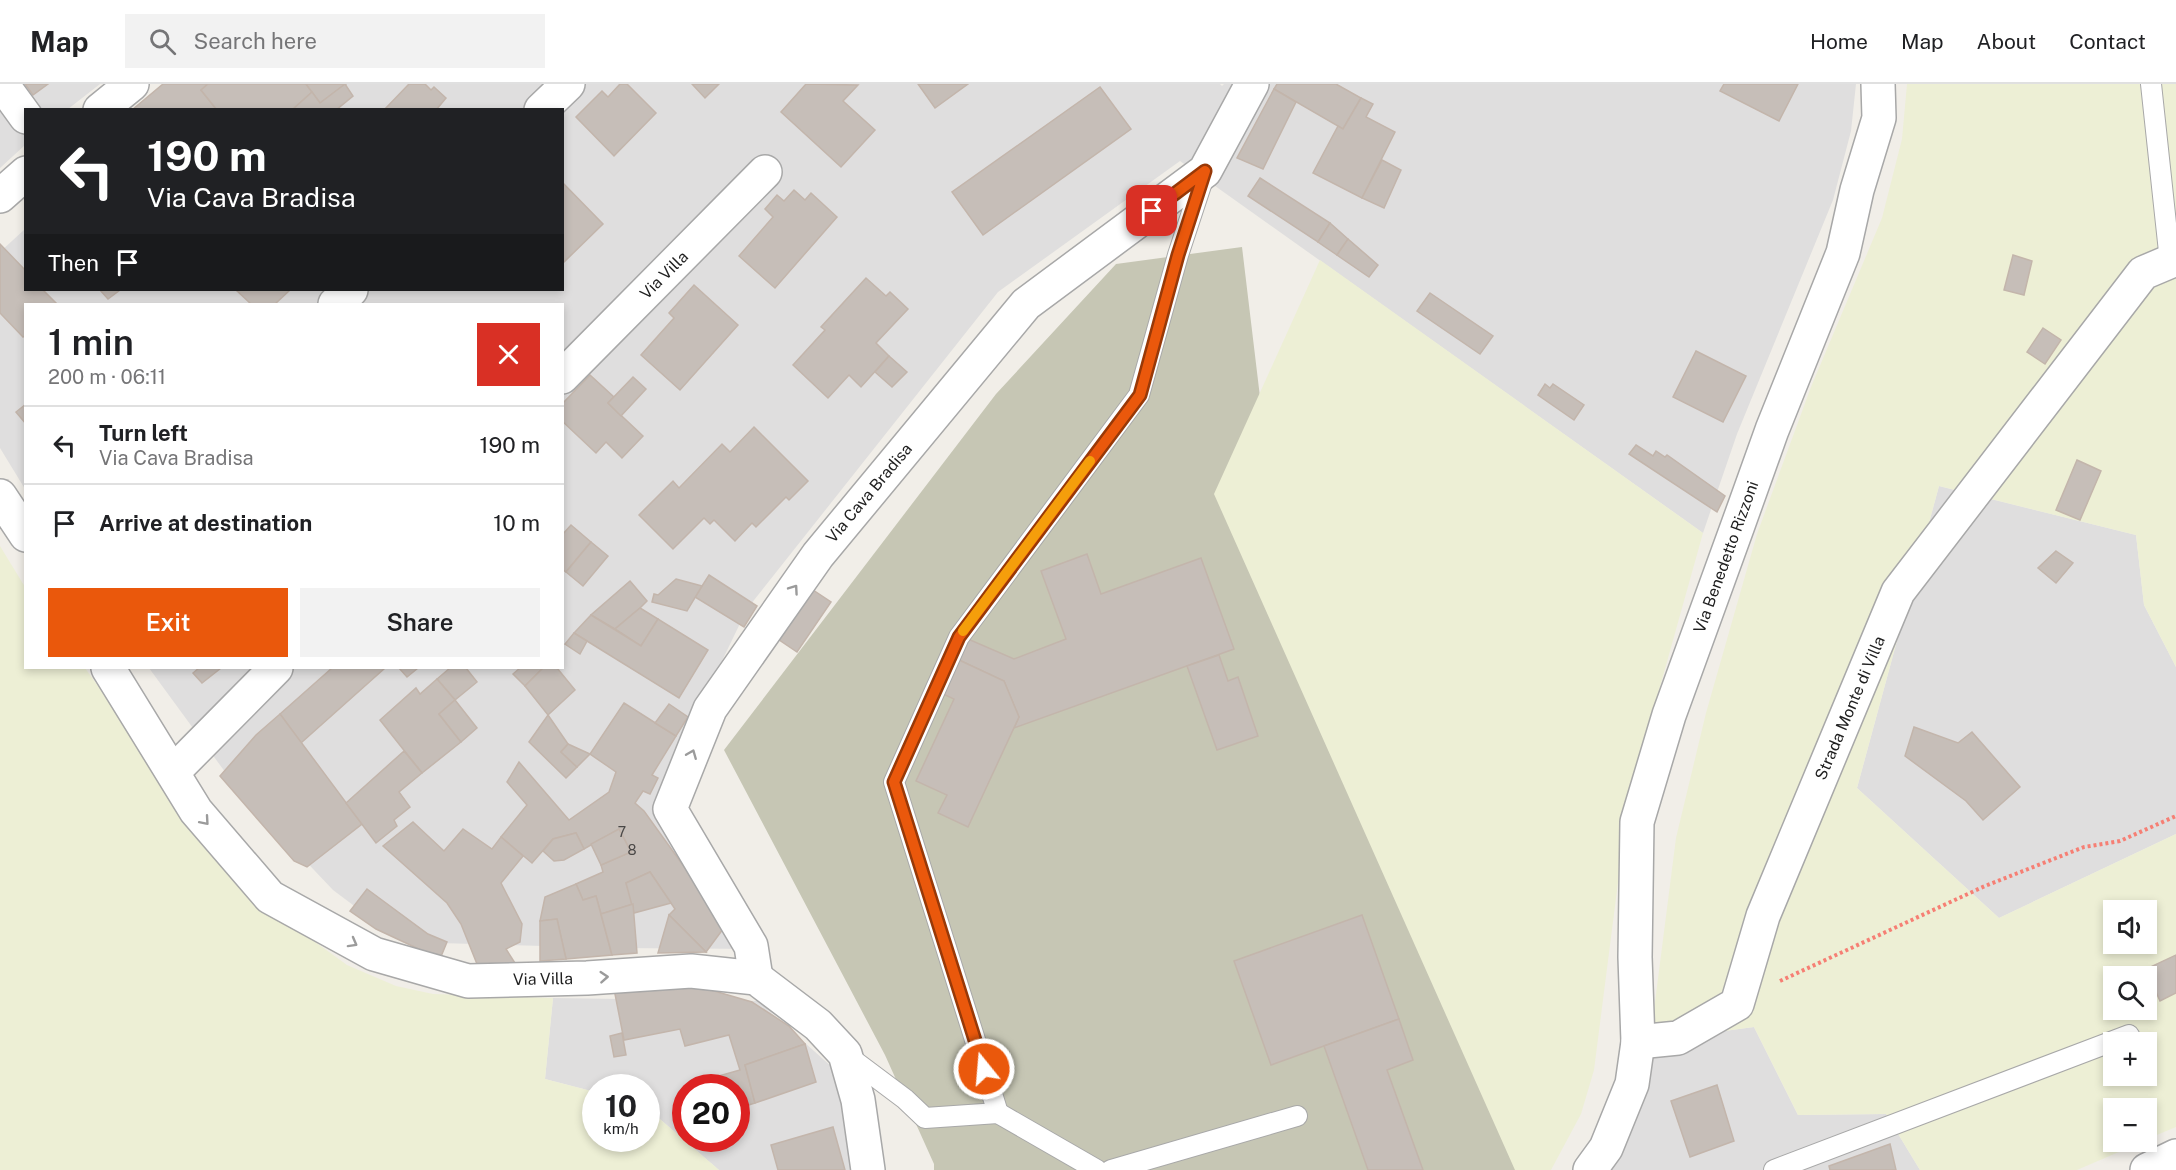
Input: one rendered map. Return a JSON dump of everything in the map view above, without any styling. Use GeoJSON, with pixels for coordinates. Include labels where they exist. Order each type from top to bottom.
{"type":"FeatureCollection","features":[{"type":"Feature","properties":{"kind":"street"},"geometry":{"type":"LineString","coordinates":[[2,84],[24,114]]}},
{"type":"Feature","properties":{"kind":"street"},"geometry":{"type":"LineString","coordinates":[[102,108],[132,84]]}},
{"type":"Feature","properties":{"kind":"street"},"geometry":{"type":"LineString","coordinates":[[543,108],[568,84]]}},
{"type":"Feature","properties":{"kind":"street","name":"Via Cava Bradisa"},"geometry":{"type":"LineString","coordinates":[[756,978],[751,946],[670,809],[710,709],[818,555],[1026,304],[1205,171],[1252,84]]}},
{"type":"Feature","properties":{"kind":"street","name":"Via Benedetto Rizzoni"},"geometry":{"type":"LineString","coordinates":[[1638,1042],[1635,957],[1637,822],[1669,716],[1753,483],[1843,253],[1857,190],[1879,118],[1878,84]]}},
{"type":"Feature","properties":{"kind":"street","name":"Via Villa"},"geometry":{"type":"LineString","coordinates":[[564,375],[765,172]]}},
{"type":"Feature","properties":{"kind":"street"},"geometry":{"type":"LineString","coordinates":[[0,196],[24,175]]}},
{"type":"Feature","properties":{"kind":"street","name":"Strada Monte di Villa"},"geometry":{"type":"LineString","coordinates":[[1737,1004],[1763,916],[1898,592],[2143,273],[2173,260]]}},
{"type":"Feature","properties":{"kind":"street"},"geometry":{"type":"LineString","coordinates":[[336,303],[350,291]]}},
{"type":"Feature","properties":{"kind":"street"},"geometry":{"type":"LineString","coordinates":[[0,496],[24,532]]}},
{"type":"Feature","properties":{"kind":"street","name":"Via Villa"},"geometry":{"type":"LineString","coordinates":[[109,669],[196,811],[270,897],[374,954],[468,981],[587,978],[691,971],[756,978]]}},
{"type":"Feature","properties":{"kind":"street"},"geometry":{"type":"LineString","coordinates":[[173,772],[275,669]]}},
{"type":"Feature","properties":{"kind":"street"},"geometry":{"type":"LineString","coordinates":[[756,978],[818,1025],[846,1054],[858,1100],[868,1170]]}},
{"type":"Feature","properties":{"kind":"street"},"geometry":{"type":"LineString","coordinates":[[1590,1170],[1606,1148],[1632,1084],[1638,1042],[1678,1038],[1737,1004]]}},
{"type":"Feature","properties":{"kind":"street"},"geometry":{"type":"LineString","coordinates":[[2147,1170],[2176,1156]]}},
{"type":"Feature","properties":{"kind":"lane"},"geometry":{"type":"LineString","coordinates":[[2151,84],[2173,260]]}},
{"type":"Feature","properties":{"kind":"lane"},"geometry":{"type":"LineString","coordinates":[[998,1113],[894,782],[959,637],[1140,395],[1178,255],[1205,171]]}},
{"type":"Feature","properties":{"kind":"lane"},"geometry":{"type":"LineString","coordinates":[[1774,1170],[2103,1045]]}},
{"type":"Feature","properties":{"kind":"lane"},"geometry":{"type":"LineString","coordinates":[[846,1054],[905,1099],[925,1118],[998,1113],[1097,1170]]}},
{"type":"Feature","properties":{"kind":"lane"},"geometry":{"type":"LineString","coordinates":[[1111,1170],[1297,1116]]}},
{"type":"Feature","properties":{"kind":"path"},"geometry":{"type":"LineString","coordinates":[[1737,1004],[1792,975],[1985,886],[2084,847],[2120,841],[2176,816]]}},
{"type":"Feature","properties":{"kind":"shaded area"},"geometry":{"type":"Polygon","coordinates":[[[0,84],[100,84],[69,108],[24,108],[24,146],[0,168],[0,84]]]}},
{"type":"Feature","properties":{"kind":"shaded area"},"geometry":{"type":"Polygon","coordinates":[[[199,84],[1220,84],[1222,86],[1224,84],[1856,84],[1851,131],[1833,200],[1737,434],[1703,533],[1180,161],[998,292],[747,609],[665,779],[768,949],[613,948],[439,943],[373,920],[333,890],[239,791],[150,669],[564,669],[564,303],[24,303],[24,487],[0,448],[0,252],[24,230],[24,291],[564,291],[564,108],[168,108],[199,84]]]}},
{"type":"Feature","properties":{"kind":"shaded area"},"geometry":{"type":"Polygon","coordinates":[[[1907,84],[2176,84],[2176,667],[2144,605],[2136,535],[1939,486],[1857,788],[1999,918],[2176,834],[2176,1127],[2157,1135],[2157,1098],[2103,1098],[2103,1152],[2119,1152],[2077,1170],[1920,1170],[1886,1114],[1798,1115],[1754,1027],[1650,1041],[1676,838],[1706,713],[1757,534],[1811,387],[1882,218],[1902,139],[1907,84]]]}},
{"type":"Feature","properties":{"kind":"shaded area"},"geometry":{"type":"Polygon","coordinates":[[[1242,247],[1266,447],[1539,1170],[934,1170],[934,1164],[885,1055],[724,750],[996,394],[1116,264],[1242,247]]]}},
{"type":"Feature","properties":{"kind":"shaded area"},"geometry":{"type":"Polygon","coordinates":[[[1320,260],[1703,533],[1656,701],[1625,828],[1594,1070],[1581,1114],[1551,1170],[1515,1170],[1214,494],[1320,260]]]}},
{"type":"Feature","properties":{"kind":"shaded area"},"geometry":{"type":"Polygon","coordinates":[[[1939,486],[2136,535],[2144,605],[2176,667],[2176,834],[1999,918],[1857,788],[1939,486]]]}},
{"type":"Feature","properties":{"kind":"shaded area"},"geometry":{"type":"Polygon","coordinates":[[[0,546],[24,585],[24,669],[86,669],[160,772],[300,931],[347,965],[396,986],[433,994],[553,998],[545,1079],[582,1089],[582,1152],[660,1152],[660,1119],[672,1130],[672,1152],[698,1152],[719,1170],[0,1170],[0,546]]]}},
{"type":"Feature","properties":{"kind":"shaded area"},"geometry":{"type":"Polygon","coordinates":[[[553,998],[758,1001],[842,1076],[856,1170],[719,1170],[698,1152],[750,1152],[750,1074],[672,1074],[672,1130],[660,1119],[660,1074],[582,1074],[582,1089],[545,1079],[553,998]]]}},
{"type":"Feature","properties":{"kind":"shaded area"},"geometry":{"type":"Polygon","coordinates":[[[1754,1027],[1798,1115],[1886,1114],[1920,1170],[1610,1170],[1650,1041],[1754,1027]]]}},
{"type":"Feature","properties":{"kind":"building"},"geometry":{"type":"Polygon","coordinates":[[[25,84],[48,84],[33,95],[25,84]]]}},
{"type":"Feature","properties":{"kind":"building"},"geometry":{"type":"Polygon","coordinates":[[[163,84],[208,84],[201,90],[215,108],[134,108],[163,84]]]}},
{"type":"Feature","properties":{"kind":"building"},"geometry":{"type":"Polygon","coordinates":[[[208,84],[306,84],[312,92],[294,108],[215,108],[201,90],[208,84]]]}},
{"type":"Feature","properties":{"kind":"building"},"geometry":{"type":"Polygon","coordinates":[[[306,84],[346,84],[320,103],[306,84]]]}},
{"type":"Feature","properties":{"kind":"building"},"geometry":{"type":"Polygon","coordinates":[[[345,84],[353,96],[338,108],[294,108],[312,92],[320,103],[345,84]]]}},
{"type":"Feature","properties":{"kind":"building"},"geometry":{"type":"Polygon","coordinates":[[[409,84],[425,84],[431,90],[434,87],[446,98],[438,108],[386,108],[409,84]]]}},
{"type":"Feature","properties":{"kind":"building"},"geometry":{"type":"Polygon","coordinates":[[[620,84],[627,84],[656,113],[614,156],[576,117],[602,91],[608,97],[620,84]]]}},
{"type":"Feature","properties":{"kind":"building"},"geometry":{"type":"Polygon","coordinates":[[[692,84],[719,84],[705,98],[692,84]]]}},
{"type":"Feature","properties":{"kind":"building"},"geometry":{"type":"Polygon","coordinates":[[[806,84],[858,85],[843,101],[875,130],[841,167],[781,112],[806,84]]]}},
{"type":"Feature","properties":{"kind":"building"},"geometry":{"type":"Polygon","coordinates":[[[918,84],[968,84],[935,108],[918,84]]]}},
{"type":"Feature","properties":{"kind":"building"},"geometry":{"type":"Polygon","coordinates":[[[1277,84],[1336,84],[1361,98],[1343,129],[1274,89],[1277,84]]]}},
{"type":"Feature","properties":{"kind":"building"},"geometry":{"type":"Polygon","coordinates":[[[1724,84],[1798,84],[1779,121],[1720,91],[1724,84]]]}},
{"type":"Feature","properties":{"kind":"building"},"geometry":{"type":"Polygon","coordinates":[[[1100,87],[1131,129],[983,235],[952,192],[1100,87]]]}},
{"type":"Feature","properties":{"kind":"building"},"geometry":{"type":"Polygon","coordinates":[[[1274,89],[1296,102],[1263,169],[1237,158],[1274,89]]]}},
{"type":"Feature","properties":{"kind":"building"},"geometry":{"type":"Polygon","coordinates":[[[1361,98],[1373,104],[1366,117],[1395,132],[1362,198],[1313,173],[1338,126],[1343,129],[1361,98]]]}},
{"type":"Feature","properties":{"kind":"building"},"geometry":{"type":"Polygon","coordinates":[[[1382,160],[1401,170],[1384,208],[1362,198],[1382,160]]]}},
{"type":"Feature","properties":{"kind":"building"},"geometry":{"type":"Polygon","coordinates":[[[1260,178],[1330,223],[1318,242],[1248,196],[1260,178]]]}},
{"type":"Feature","properties":{"kind":"building"},"geometry":{"type":"Polygon","coordinates":[[[564,184],[603,224],[564,262],[564,184]]]}},
{"type":"Feature","properties":{"kind":"building"},"geometry":{"type":"Polygon","coordinates":[[[794,190],[805,200],[811,193],[837,217],[775,288],[739,256],[773,217],[765,209],[777,195],[784,201],[794,190]]]}},
{"type":"Feature","properties":{"kind":"building"},"geometry":{"type":"Polygon","coordinates":[[[1330,223],[1348,239],[1337,255],[1318,242],[1330,223]]]}},
{"type":"Feature","properties":{"kind":"building"},"geometry":{"type":"Polygon","coordinates":[[[1348,239],[1378,265],[1369,277],[1337,255],[1348,239]]]}},
{"type":"Feature","properties":{"kind":"building"},"geometry":{"type":"Polygon","coordinates":[[[0,244],[24,269],[24,291],[44,291],[56,303],[24,303],[23,337],[0,313],[0,244]]]}},
{"type":"Feature","properties":{"kind":"building"},"geometry":{"type":"Polygon","coordinates":[[[2013,255],[2032,261],[2024,295],[2004,290],[2013,255]]]}},
{"type":"Feature","properties":{"kind":"building"},"geometry":{"type":"Polygon","coordinates":[[[866,278],[886,296],[890,292],[908,309],[876,343],[889,356],[861,387],[849,375],[828,398],[793,365],[825,330],[821,327],[866,278]]]}},
{"type":"Feature","properties":{"kind":"building"},"geometry":{"type":"Polygon","coordinates":[[[694,285],[738,325],[680,390],[641,355],[674,318],[669,313],[694,285]]]}},
{"type":"Feature","properties":{"kind":"building"},"geometry":{"type":"Polygon","coordinates":[[[101,291],[119,291],[108,299],[101,291]]]}},
{"type":"Feature","properties":{"kind":"building"},"geometry":{"type":"Polygon","coordinates":[[[237,291],[289,291],[276,303],[250,303],[237,291]]]}},
{"type":"Feature","properties":{"kind":"building"},"geometry":{"type":"Polygon","coordinates":[[[1430,293],[1493,336],[1480,354],[1417,311],[1430,293]]]}},
{"type":"Feature","properties":{"kind":"building"},"geometry":{"type":"Polygon","coordinates":[[[2043,328],[2061,340],[2045,364],[2027,352],[2043,328]]]}},
{"type":"Feature","properties":{"kind":"building"},"geometry":{"type":"Polygon","coordinates":[[[1696,351],[1746,376],[1723,422],[1673,397],[1696,351]]]}},
{"type":"Feature","properties":{"kind":"building"},"geometry":{"type":"Polygon","coordinates":[[[889,356],[907,372],[892,387],[875,372],[889,356]]]}},
{"type":"Feature","properties":{"kind":"building"},"geometry":{"type":"Polygon","coordinates":[[[590,375],[614,397],[608,403],[643,436],[622,458],[606,442],[596,453],[564,423],[564,402],[590,375]]]}},
{"type":"Feature","properties":{"kind":"building"},"geometry":{"type":"Polygon","coordinates":[[[633,377],[646,389],[621,416],[608,403],[633,377]]]}},
{"type":"Feature","properties":{"kind":"building"},"geometry":{"type":"Polygon","coordinates":[[[1545,384],[1550,388],[1553,384],[1584,405],[1574,420],[1538,395],[1545,384]]]}},
{"type":"Feature","properties":{"kind":"building"},"geometry":{"type":"Polygon","coordinates":[[[24,406],[24,422],[16,412],[24,406]]]}},
{"type":"Feature","properties":{"kind":"building"},"geometry":{"type":"Polygon","coordinates":[[[754,427],[808,481],[789,500],[786,497],[756,527],[752,523],[735,541],[714,520],[710,524],[704,518],[673,549],[639,515],[673,481],[679,488],[722,444],[730,452],[754,427]]]}},
{"type":"Feature","properties":{"kind":"building"},"geometry":{"type":"Polygon","coordinates":[[[1636,445],[1653,456],[1656,451],[1665,457],[1667,455],[1725,496],[1717,512],[1629,454],[1636,445]]]}},
{"type":"Feature","properties":{"kind":"building"},"geometry":{"type":"Polygon","coordinates":[[[2077,460],[2101,471],[2080,520],[2056,510],[2077,460]]]}},
{"type":"Feature","properties":{"kind":"building"},"geometry":{"type":"Polygon","coordinates":[[[571,525],[591,542],[566,572],[564,570],[564,533],[571,525]]]}},
{"type":"Feature","properties":{"kind":"building"},"geometry":{"type":"Polygon","coordinates":[[[591,542],[608,556],[583,586],[566,572],[591,542]]]}},
{"type":"Feature","properties":{"kind":"building"},"geometry":{"type":"Polygon","coordinates":[[[2056,551],[2073,563],[2056,583],[2038,568],[2056,551]]]}},
{"type":"Feature","properties":{"kind":"building"},"geometry":{"type":"Polygon","coordinates":[[[1087,554],[1101,594],[1201,558],[1234,649],[1014,728],[1019,717],[1004,681],[959,660],[968,639],[1014,659],[1066,639],[1041,571],[1087,554]]]}},
{"type":"Feature","properties":{"kind":"building"},"geometry":{"type":"Polygon","coordinates":[[[709,575],[757,606],[744,627],[695,597],[709,575]]]}},
{"type":"Feature","properties":{"kind":"building"},"geometry":{"type":"Polygon","coordinates":[[[676,579],[702,586],[687,611],[652,602],[654,594],[658,595],[676,579]]]}},
{"type":"Feature","properties":{"kind":"building"},"geometry":{"type":"Polygon","coordinates":[[[630,581],[647,601],[640,608],[615,629],[591,615],[630,581]]]}},
{"type":"Feature","properties":{"kind":"building"},"geometry":{"type":"Polygon","coordinates":[[[801,582],[831,602],[797,652],[766,631],[801,582]]]}},
{"type":"Feature","properties":{"kind":"building"},"geometry":{"type":"Polygon","coordinates":[[[640,608],[658,619],[641,646],[615,629],[640,608]]]}},
{"type":"Feature","properties":{"kind":"building"},"geometry":{"type":"Polygon","coordinates":[[[591,615],[641,646],[658,619],[708,650],[679,698],[574,633],[591,615]]]}},
{"type":"Feature","properties":{"kind":"building"},"geometry":{"type":"Polygon","coordinates":[[[574,633],[587,641],[580,654],[565,644],[574,633]]]}},
{"type":"Feature","properties":{"kind":"building"},"geometry":{"type":"Polygon","coordinates":[[[1219,655],[1228,681],[1238,677],[1258,736],[1217,750],[1187,666],[1219,655]]]}},
{"type":"Feature","properties":{"kind":"building"},"geometry":{"type":"Polygon","coordinates":[[[959,660],[1004,681],[1019,717],[968,827],[938,813],[947,795],[916,781],[954,699],[943,694],[959,660]]]}},
{"type":"Feature","properties":{"kind":"building"},"geometry":{"type":"Polygon","coordinates":[[[198,669],[220,669],[202,683],[193,673],[198,669]]]}},
{"type":"Feature","properties":{"kind":"building"},"geometry":{"type":"Polygon","coordinates":[[[331,669],[384,669],[301,743],[280,714],[331,669]]]}},
{"type":"Feature","properties":{"kind":"building"},"geometry":{"type":"Polygon","coordinates":[[[400,669],[417,669],[407,677],[400,669]]]}},
{"type":"Feature","properties":{"kind":"building"},"geometry":{"type":"Polygon","coordinates":[[[449,669],[467,669],[477,682],[455,700],[437,679],[449,669]]]}},
{"type":"Feature","properties":{"kind":"building"},"geometry":{"type":"Polygon","coordinates":[[[519,669],[542,669],[525,686],[513,674],[519,669]]]}},
{"type":"Feature","properties":{"kind":"building"},"geometry":{"type":"Polygon","coordinates":[[[542,669],[558,669],[575,690],[548,715],[525,686],[542,669]]]}},
{"type":"Feature","properties":{"kind":"building"},"geometry":{"type":"Polygon","coordinates":[[[437,679],[455,700],[439,714],[461,742],[422,773],[380,720],[416,688],[420,694],[437,679]]]}},
{"type":"Feature","properties":{"kind":"building"},"geometry":{"type":"Polygon","coordinates":[[[455,700],[477,728],[461,742],[439,714],[455,700]]]}},
{"type":"Feature","properties":{"kind":"building"},"geometry":{"type":"Polygon","coordinates":[[[624,703],[676,736],[652,775],[658,778],[650,794],[643,791],[635,803],[644,811],[726,925],[706,952],[669,915],[675,909],[650,872],[626,883],[633,904],[601,914],[596,896],[583,900],[576,884],[603,872],[601,865],[631,852],[619,829],[584,849],[576,833],[553,839],[532,863],[501,837],[527,805],[507,782],[519,762],[569,820],[609,792],[616,772],[590,754],[624,703]]]}},
{"type":"Feature","properties":{"kind":"building"},"geometry":{"type":"Polygon","coordinates":[[[669,704],[688,717],[676,736],[655,723],[669,704]]]}},
{"type":"Feature","properties":{"kind":"building"},"geometry":{"type":"Polygon","coordinates":[[[280,714],[362,824],[307,867],[294,861],[220,776],[256,735],[280,714]]]}},
{"type":"Feature","properties":{"kind":"building"},"geometry":{"type":"Polygon","coordinates":[[[548,715],[568,744],[561,752],[577,767],[566,778],[529,742],[548,715]]]}},
{"type":"Feature","properties":{"kind":"building"},"geometry":{"type":"Polygon","coordinates":[[[1914,727],[1958,743],[1972,732],[2020,787],[1983,820],[1966,801],[1905,756],[1914,727]]]}},
{"type":"Feature","properties":{"kind":"building"},"geometry":{"type":"Polygon","coordinates":[[[568,744],[590,754],[577,767],[561,752],[568,744]]]}},
{"type":"Feature","properties":{"kind":"building"},"geometry":{"type":"Polygon","coordinates":[[[404,751],[422,773],[399,792],[410,807],[394,820],[397,826],[376,843],[346,803],[404,751]]]}},
{"type":"Feature","properties":{"kind":"building"},"geometry":{"type":"Polygon","coordinates":[[[413,822],[444,851],[463,829],[492,849],[501,837],[523,856],[501,883],[522,924],[520,942],[506,949],[515,963],[477,964],[461,924],[447,903],[383,846],[413,822]]]}},
{"type":"Feature","properties":{"kind":"building"},"geometry":{"type":"Polygon","coordinates":[[[619,829],[631,852],[601,865],[591,844],[619,829]]]}},
{"type":"Feature","properties":{"kind":"building"},"geometry":{"type":"Polygon","coordinates":[[[576,833],[584,849],[564,860],[554,861],[543,851],[553,839],[576,833]]]}},
{"type":"Feature","properties":{"kind":"building"},"geometry":{"type":"Polygon","coordinates":[[[650,872],[671,903],[634,913],[626,883],[650,872]]]}},
{"type":"Feature","properties":{"kind":"building"},"geometry":{"type":"Polygon","coordinates":[[[576,884],[583,900],[596,896],[612,955],[566,959],[557,919],[540,921],[545,897],[576,884]]]}},
{"type":"Feature","properties":{"kind":"building"},"geometry":{"type":"Polygon","coordinates":[[[367,889],[428,934],[447,942],[440,959],[376,929],[350,911],[367,889]]]}},
{"type":"Feature","properties":{"kind":"building"},"geometry":{"type":"Polygon","coordinates":[[[633,904],[637,953],[612,955],[601,914],[633,904]]]}},
{"type":"Feature","properties":{"kind":"building"},"geometry":{"type":"Polygon","coordinates":[[[669,915],[706,952],[658,953],[669,915]]]}},
{"type":"Feature","properties":{"kind":"building"},"geometry":{"type":"Polygon","coordinates":[[[1362,915],[1399,1019],[1271,1065],[1234,961],[1362,915]]]}},
{"type":"Feature","properties":{"kind":"building"},"geometry":{"type":"Polygon","coordinates":[[[557,919],[566,959],[540,961],[540,921],[557,919]]]}},
{"type":"Feature","properties":{"kind":"building"},"geometry":{"type":"Polygon","coordinates":[[[2176,955],[2176,993],[2160,1001],[2157,994],[2157,966],[2152,966],[2176,955]]]}},
{"type":"Feature","properties":{"kind":"building"},"geometry":{"type":"Polygon","coordinates":[[[704,988],[752,1002],[789,1026],[805,1044],[745,1065],[747,1074],[726,1074],[740,1070],[729,1035],[685,1046],[680,1029],[624,1040],[614,989],[704,988]]]}},
{"type":"Feature","properties":{"kind":"building"},"geometry":{"type":"Polygon","coordinates":[[[1399,1019],[1413,1060],[1387,1070],[1423,1170],[1368,1170],[1324,1046],[1399,1019]]]}},
{"type":"Feature","properties":{"kind":"building"},"geometry":{"type":"Polygon","coordinates":[[[622,1033],[626,1055],[614,1057],[610,1036],[622,1033]]]}},
{"type":"Feature","properties":{"kind":"building"},"geometry":{"type":"Polygon","coordinates":[[[805,1044],[816,1082],[755,1103],[750,1074],[747,1074],[745,1065],[805,1044]]]}},
{"type":"Feature","properties":{"kind":"building"},"geometry":{"type":"Polygon","coordinates":[[[750,1084],[755,1103],[750,1105],[750,1084]]]}},
{"type":"Feature","properties":{"kind":"building"},"geometry":{"type":"Polygon","coordinates":[[[1717,1085],[1734,1141],[1690,1157],[1671,1101],[1717,1085]]]}},
{"type":"Feature","properties":{"kind":"building"},"geometry":{"type":"Polygon","coordinates":[[[833,1127],[845,1170],[778,1170],[771,1145],[833,1127]]]}},
{"type":"Feature","properties":{"kind":"building"},"geometry":{"type":"Polygon","coordinates":[[[1890,1144],[1896,1170],[1830,1170],[1829,1166],[1890,1144]]]}},
{"type":"Feature","properties":{"kind":"slow traffic"},"geometry":{"type":"LineString","coordinates":[[963,631],[1090,461]]}},
{"type":"Feature","properties":{"kind":"route"},"geometry":{"type":"LineString","coordinates":[[984,1069],[894,782],[959,637],[1140,395],[1178,255],[1205,171],[1152,211]]}}]}
